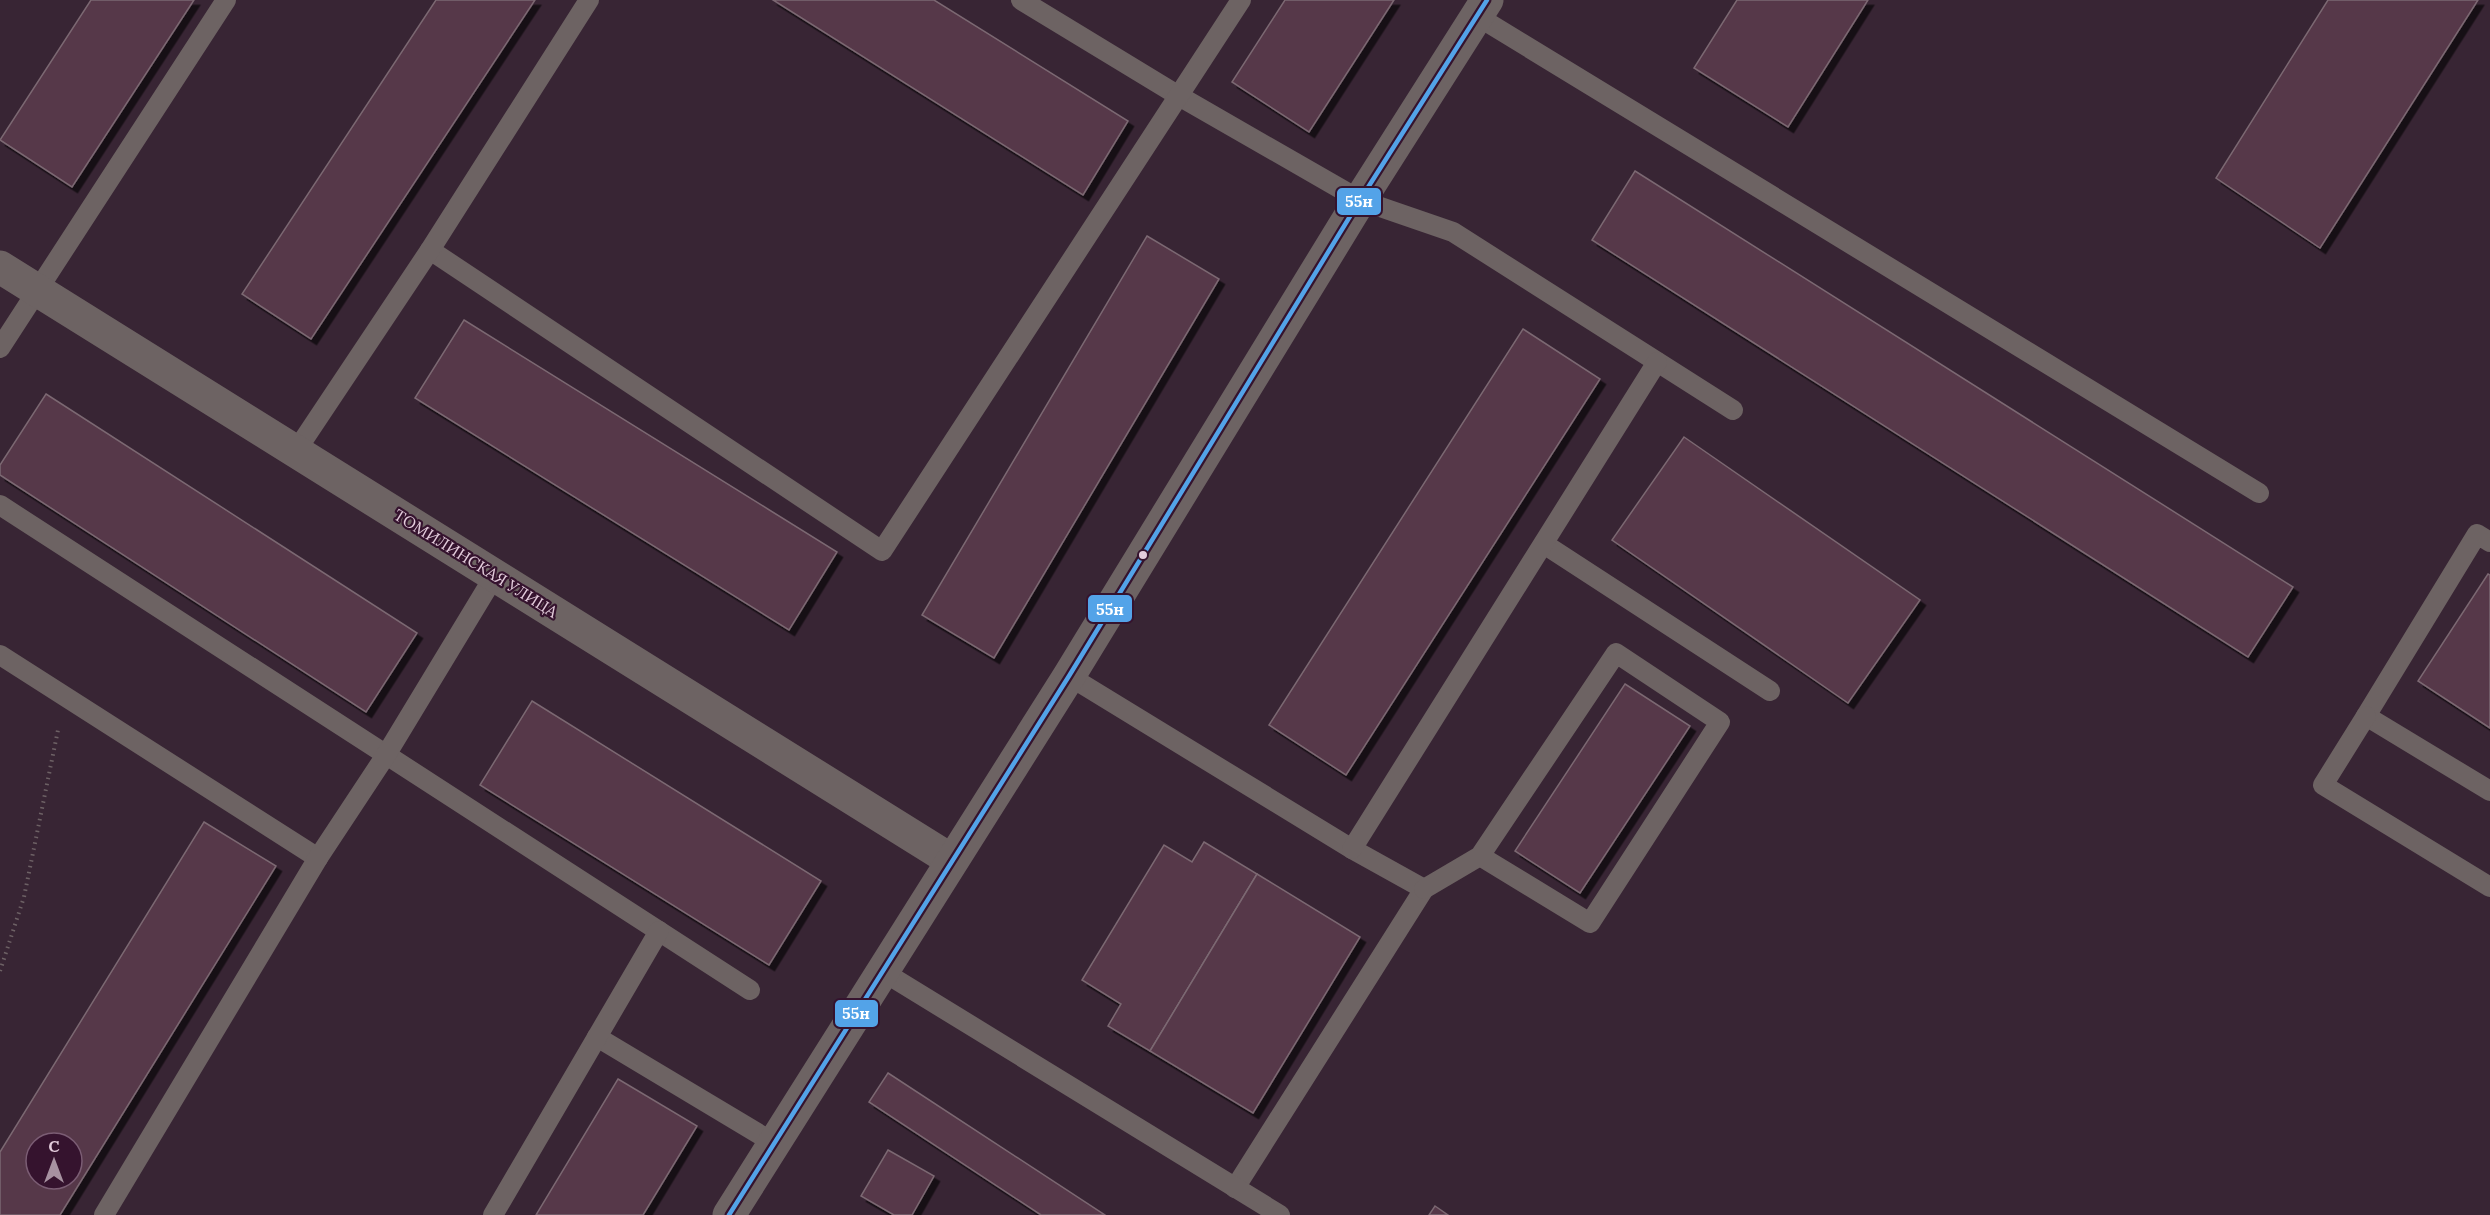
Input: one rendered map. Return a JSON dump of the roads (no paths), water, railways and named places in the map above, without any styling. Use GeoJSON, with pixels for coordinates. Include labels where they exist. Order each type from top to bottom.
{"type":"FeatureCollection","features":[{"type":"Feature","properties":{"kind":"street"},"geometry":{"type":"LineString","coordinates":[[729,1215],[1069,676],[1360,200],[1482,8]]}},
{"type":"Feature","properties":{"kind":"street","name":"ТОМИЛИНСКАЯ УЛИЦА"},"geometry":{"type":"LineString","coordinates":[[0,267],[951,860]]}},
{"type":"Feature","properties":{"kind":"lane"},"geometry":{"type":"LineString","coordinates":[[0,348],[226,0]]}},
{"type":"Feature","properties":{"kind":"lane"},"geometry":{"type":"LineString","coordinates":[[296,451],[430,250],[589,0]]}},
{"type":"Feature","properties":{"kind":"lane"},"geometry":{"type":"LineString","coordinates":[[1021,0],[1179,96],[1360,200],[1453,232],[1733,410]]}},
{"type":"Feature","properties":{"kind":"lane"},"geometry":{"type":"LineString","coordinates":[[430,250],[882,551],[1241,0]]}},
{"type":"Feature","properties":{"kind":"lane"},"geometry":{"type":"LineString","coordinates":[[1482,8],[2259,493]]}},
{"type":"Feature","properties":{"kind":"lane"},"geometry":{"type":"LineString","coordinates":[[1352,849],[1657,362]]}},
{"type":"Feature","properties":{"kind":"lane"},"geometry":{"type":"LineString","coordinates":[[0,505],[750,990]]}},
{"type":"Feature","properties":{"kind":"lane"},"geometry":{"type":"LineString","coordinates":[[2490,542],[2477,534],[2323,785],[2490,887]]}},
{"type":"Feature","properties":{"kind":"lane"},"geometry":{"type":"LineString","coordinates":[[1544,544],[1770,691]]}},
{"type":"Feature","properties":{"kind":"lane"},"geometry":{"type":"LineString","coordinates":[[104,1215],[318,858],[386,754],[495,575]]}},
{"type":"Feature","properties":{"kind":"lane"},"geometry":{"type":"LineString","coordinates":[[1235,1188],[1424,889],[1480,856],[1616,653],[1720,722],[1590,923],[1480,856]]}},
{"type":"Feature","properties":{"kind":"lane"},"geometry":{"type":"LineString","coordinates":[[0,655],[318,858]]}},
{"type":"Feature","properties":{"kind":"lane"},"geometry":{"type":"LineString","coordinates":[[1069,676],[1352,849],[1424,889]]}},
{"type":"Feature","properties":{"kind":"lane"},"geometry":{"type":"LineString","coordinates":[[2366,716],[2490,791]]}},
{"type":"Feature","properties":{"kind":"lane"},"geometry":{"type":"LineString","coordinates":[[493,1215],[659,931]]}},
{"type":"Feature","properties":{"kind":"lane"},"geometry":{"type":"LineString","coordinates":[[882,971],[1280,1215]]}},
{"type":"Feature","properties":{"kind":"lane"},"geometry":{"type":"LineString","coordinates":[[597,1037],[774,1143]]}}]}
